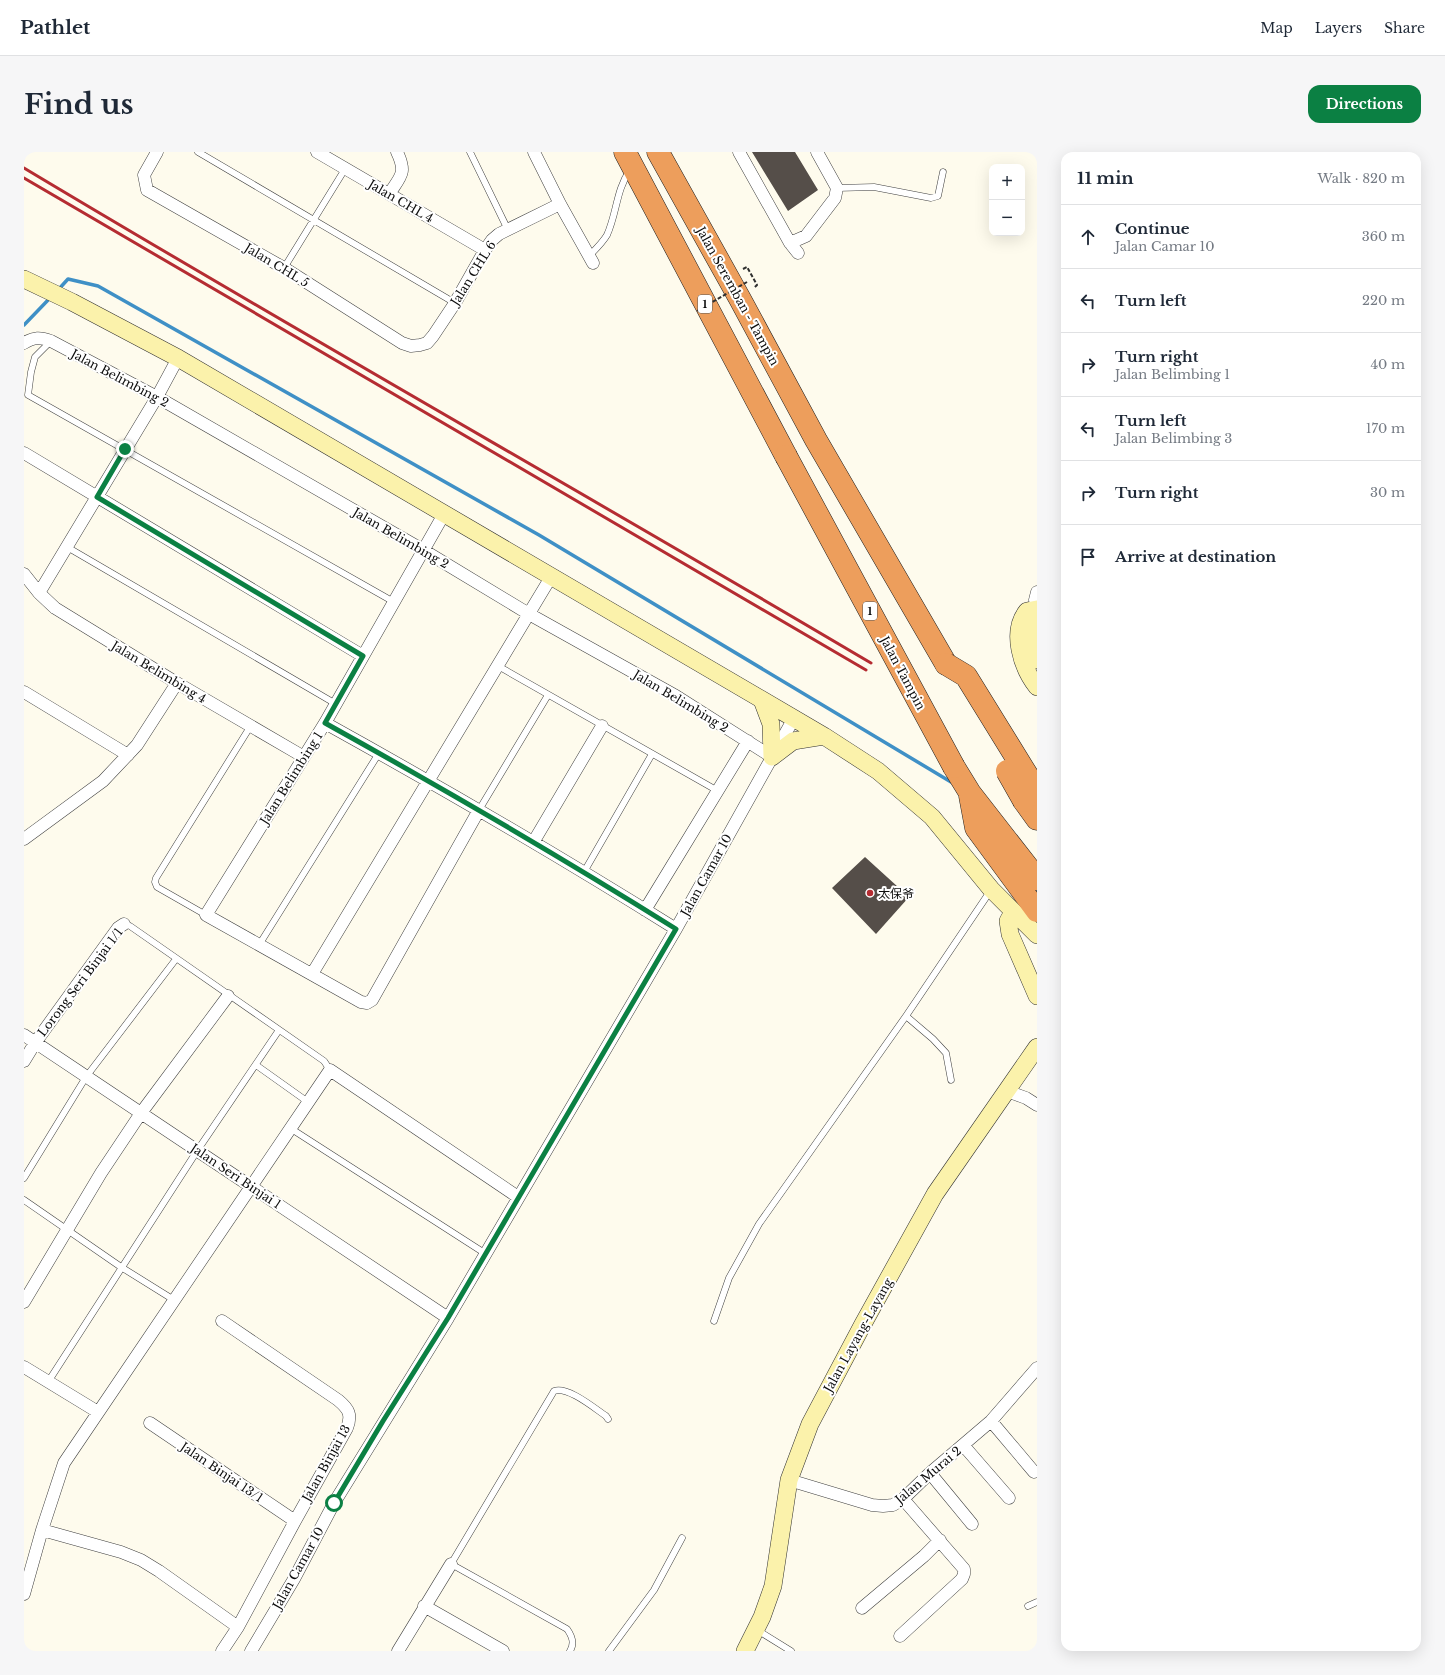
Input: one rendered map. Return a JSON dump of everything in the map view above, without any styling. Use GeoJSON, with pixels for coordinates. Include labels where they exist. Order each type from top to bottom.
{"type":"FeatureCollection","features":[{"type":"Feature","properties":{"kind":"highway","name":"Jalan Seremban - Tampin"},"geometry":{"type":"LineString","coordinates":[[658,152],[816,440],[946,664],[966,676],[1031,796]]}},
{"type":"Feature","properties":{"kind":"highway","name":"Jalan Tampin"},"geometry":{"type":"LineString","coordinates":[[628,160],[954,767],[970,793],[1037,879]]}},
{"type":"Feature","properties":{"kind":"highway"},"geometry":{"type":"LineString","coordinates":[[970,793],[976,828],[1037,911]]}},
{"type":"Feature","properties":{"kind":"highway"},"geometry":{"type":"LineString","coordinates":[[1031,796],[1037,819]]}},
{"type":"Feature","properties":{"kind":"main road"},"geometry":{"type":"LineString","coordinates":[[30,282],[72,302],[178,358],[551,578],[794,718],[878,771],[932,817],[991,889],[1037,935]]}},
{"type":"Feature","properties":{"kind":"main road"},"geometry":{"type":"LineString","coordinates":[[1037,609],[1027,611],[1020,622],[1018,630],[1020,645],[1026,667],[1037,687]]}},
{"type":"Feature","properties":{"kind":"main road"},"geometry":{"type":"LineString","coordinates":[[1037,614],[1030,642],[1037,666]]}},
{"type":"Feature","properties":{"kind":"main road"},"geometry":{"type":"LineString","coordinates":[[762,700],[770,724],[772,757]]}},
{"type":"Feature","properties":{"kind":"main road"},"geometry":{"type":"LineString","coordinates":[[772,757],[793,741],[824,736]]}},
{"type":"Feature","properties":{"kind":"main road"},"geometry":{"type":"LineString","coordinates":[[1013,912],[1008,920],[1010,934],[1037,996]]}},
{"type":"Feature","properties":{"kind":"main road","name":"Jalan Layang-Layang"},"geometry":{"type":"LineString","coordinates":[[745,1651],[762,1617],[773,1586],[789,1480],[810,1424],[935,1194],[1037,1047]]}},
{"type":"Feature","properties":{"kind":"street","name":"Jalan CHL 5"},"geometry":{"type":"LineString","coordinates":[[157,152],[144,176],[147,190],[284,268],[402,343],[411,346],[420,345]]}},
{"type":"Feature","properties":{"kind":"street","name":"Jalan CHL 4"},"geometry":{"type":"LineString","coordinates":[[317,152],[485,250]]}},
{"type":"Feature","properties":{"kind":"street"},"geometry":{"type":"LineString","coordinates":[[389,194],[403,172],[403,164],[398,152]]}},
{"type":"Feature","properties":{"kind":"street"},"geometry":{"type":"LineString","coordinates":[[534,152],[560,204],[591,260]]}},
{"type":"Feature","properties":{"kind":"street"},"geometry":{"type":"LineString","coordinates":[[740,152],[790,243],[798,253]]}},
{"type":"Feature","properties":{"kind":"street"},"geometry":{"type":"LineString","coordinates":[[790,243],[806,236],[835,198],[837,188],[817,152]]}},
{"type":"Feature","properties":{"kind":"street","name":"Jalan CHL 6"},"geometry":{"type":"LineString","coordinates":[[420,345],[427,343],[433,336],[455,303],[492,240],[499,234],[560,204]]}},
{"type":"Feature","properties":{"kind":"street"},"geometry":{"type":"LineString","coordinates":[[24,343],[31,339],[40,337],[51,341]]}},
{"type":"Feature","properties":{"kind":"street","name":"Jalan Belimbing 2"},"geometry":{"type":"LineString","coordinates":[[51,341],[157,397],[423,550],[529,614],[676,696],[772,757]]}},
{"type":"Feature","properties":{"kind":"street"},"geometry":{"type":"LineString","coordinates":[[39,593],[157,397],[178,358]]}},
{"type":"Feature","properties":{"kind":"street"},"geometry":{"type":"LineString","coordinates":[[24,453],[363,656]]}},
{"type":"Feature","properties":{"kind":"street","name":"Jalan Belimbing 1"},"geometry":{"type":"LineString","coordinates":[[206,915],[325,723],[444,514]]}},
{"type":"Feature","properties":{"kind":"street","name":"Jalan Belimbing 4"},"geometry":{"type":"LineString","coordinates":[[24,574],[39,593],[55,608],[250,727],[304,757]]}},
{"type":"Feature","properties":{"kind":"street"},"geometry":{"type":"LineString","coordinates":[[312,974],[551,578]]}},
{"type":"Feature","properties":{"kind":"street"},"geometry":{"type":"LineString","coordinates":[[1037,592],[1037,604]]}},
{"type":"Feature","properties":{"kind":"street"},"geometry":{"type":"LineString","coordinates":[[24,839],[103,781],[138,745],[177,683]]}},
{"type":"Feature","properties":{"kind":"street"},"geometry":{"type":"LineString","coordinates":[[24,692],[128,755]]}},
{"type":"Feature","properties":{"kind":"street","name":"Jalan Camar 10"},"geometry":{"type":"LineString","coordinates":[[251,1651],[294,1578],[334,1503],[383,1421],[448,1318],[676,929],[794,718]]}},
{"type":"Feature","properties":{"kind":"street"},"geometry":{"type":"LineString","coordinates":[[325,723],[429,780],[534,841],[676,929]]}},
{"type":"Feature","properties":{"kind":"street"},"geometry":{"type":"LineString","coordinates":[[534,841],[602,726]]}},
{"type":"Feature","properties":{"kind":"street"},"geometry":{"type":"LineString","coordinates":[[645,910],[748,741]]}},
{"type":"Feature","properties":{"kind":"street"},"geometry":{"type":"LineString","coordinates":[[206,915],[361,1002],[367,1003],[372,1000],[479,810]]}},
{"type":"Feature","properties":{"kind":"street","name":"Lorong Seri Binjai 1/1"},"geometry":{"type":"LineString","coordinates":[[24,1061],[118,928],[124,924]]}},
{"type":"Feature","properties":{"kind":"street"},"geometry":{"type":"LineString","coordinates":[[24,1302],[101,1174],[141,1113],[228,996]]}},
{"type":"Feature","properties":{"kind":"street","name":"Jalan Seri Binjai 1"},"geometry":{"type":"LineString","coordinates":[[24,1035],[448,1318]]}},
{"type":"Feature","properties":{"kind":"street"},"geometry":{"type":"LineString","coordinates":[[24,1594],[42,1530],[64,1463],[330,1070],[518,1197]]}},
{"type":"Feature","properties":{"kind":"street"},"geometry":{"type":"LineString","coordinates":[[1007,1091],[1026,1098],[1037,1105]]}},
{"type":"Feature","properties":{"kind":"street","name":"Jalan Binjai 13"},"geometry":{"type":"LineString","coordinates":[[222,1321],[338,1400],[346,1406],[350,1414],[347,1428],[238,1627],[222,1651]]}},
{"type":"Feature","properties":{"kind":"street"},"geometry":{"type":"LineString","coordinates":[[24,1367],[98,1412]]}},
{"type":"Feature","properties":{"kind":"street","name":"Jalan Murai 2"},"geometry":{"type":"LineString","coordinates":[[789,1480],[872,1505],[893,1505],[903,1499],[930,1473],[991,1421],[1037,1368]]}},
{"type":"Feature","properties":{"kind":"street"},"geometry":{"type":"LineString","coordinates":[[991,1421],[1034,1472]]}},
{"type":"Feature","properties":{"kind":"street","name":"Jalan Binjai 13/1"},"geometry":{"type":"LineString","coordinates":[[150,1423],[295,1521]]}},
{"type":"Feature","properties":{"kind":"street"},"geometry":{"type":"LineString","coordinates":[[963,1445],[1009,1498]]}},
{"type":"Feature","properties":{"kind":"street"},"geometry":{"type":"LineString","coordinates":[[930,1473],[972,1524]]}},
{"type":"Feature","properties":{"kind":"street"},"geometry":{"type":"LineString","coordinates":[[900,1636],[963,1577],[964,1569],[903,1499]]}},
{"type":"Feature","properties":{"kind":"street"},"geometry":{"type":"LineString","coordinates":[[42,1530],[121,1552],[141,1560],[238,1627]]}},
{"type":"Feature","properties":{"kind":"street"},"geometry":{"type":"LineString","coordinates":[[862,1608],[924,1556],[940,1540]]}},
{"type":"Feature","properties":{"kind":"street"},"geometry":{"type":"LineString","coordinates":[[400,1650],[424,1606],[451,1564]]}},
{"type":"Feature","properties":{"kind":"street"},"geometry":{"type":"LineString","coordinates":[[424,1606],[503,1651]]}},
{"type":"Feature","properties":{"kind":"lane"},"geometry":{"type":"LineString","coordinates":[[198,152],[315,219],[455,303]]}},
{"type":"Feature","properties":{"kind":"lane"},"geometry":{"type":"LineString","coordinates":[[470,152],[508,230]]}},
{"type":"Feature","properties":{"kind":"lane"},"geometry":{"type":"LineString","coordinates":[[591,260],[607,236],[619,192],[625,178],[628,160]]}},
{"type":"Feature","properties":{"kind":"lane"},"geometry":{"type":"LineString","coordinates":[[284,268],[345,169]]}},
{"type":"Feature","properties":{"kind":"lane"},"geometry":{"type":"LineString","coordinates":[[837,188],[856,186],[874,187],[931,198],[938,196],[943,172]]}},
{"type":"Feature","properties":{"kind":"lane"},"geometry":{"type":"LineString","coordinates":[[51,341],[36,357],[31,372],[28,395],[394,602]]}},
{"type":"Feature","properties":{"kind":"lane"},"geometry":{"type":"LineString","coordinates":[[67,547],[336,704]]}},
{"type":"Feature","properties":{"kind":"lane"},"geometry":{"type":"LineString","coordinates":[[498,666],[718,791]]}},
{"type":"Feature","properties":{"kind":"lane"},"geometry":{"type":"LineString","coordinates":[[479,810],[548,695]]}},
{"type":"Feature","properties":{"kind":"lane"},"geometry":{"type":"LineString","coordinates":[[206,915],[157,887],[155,882],[156,878],[250,727]]}},
{"type":"Feature","properties":{"kind":"lane"},"geometry":{"type":"LineString","coordinates":[[259,945],[379,753]]}},
{"type":"Feature","properties":{"kind":"lane"},"geometry":{"type":"LineString","coordinates":[[584,872],[652,754]]}},
{"type":"Feature","properties":{"kind":"lane"},"geometry":{"type":"LineString","coordinates":[[714,1321],[728,1278],[759,1224],[906,1016],[991,889]]}},
{"type":"Feature","properties":{"kind":"lane"},"geometry":{"type":"LineString","coordinates":[[124,924],[130,926],[228,996],[324,1061],[330,1070]]}},
{"type":"Feature","properties":{"kind":"lane"},"geometry":{"type":"LineString","coordinates":[[24,1178],[86,1076],[176,959]]}},
{"type":"Feature","properties":{"kind":"lane"},"geometry":{"type":"LineString","coordinates":[[906,1016],[933,1039],[946,1053],[951,1080]]}},
{"type":"Feature","properties":{"kind":"lane"},"geometry":{"type":"LineString","coordinates":[[48,1382],[197,1150],[279,1030]]}},
{"type":"Feature","properties":{"kind":"lane"},"geometry":{"type":"LineString","coordinates":[[256,1065],[308,1102]]}},
{"type":"Feature","properties":{"kind":"lane"},"geometry":{"type":"LineString","coordinates":[[290,1128],[486,1254]]}},
{"type":"Feature","properties":{"kind":"lane"},"geometry":{"type":"LineString","coordinates":[[24,1200],[122,1267],[174,1300]]}},
{"type":"Feature","properties":{"kind":"lane"},"geometry":{"type":"LineString","coordinates":[[570,1651],[573,1646],[572,1637],[568,1629],[451,1564],[554,1391],[558,1390],[569,1392],[606,1416],[608,1419]]}},
{"type":"Feature","properties":{"kind":"lane"},"geometry":{"type":"LineString","coordinates":[[608,1651],[654,1590],[682,1538]]}},
{"type":"Feature","properties":{"kind":"lane"},"geometry":{"type":"LineString","coordinates":[[1028,1606],[1037,1602]]}},
{"type":"Feature","properties":{"kind":"lane"},"geometry":{"type":"LineString","coordinates":[[756,1629],[791,1651]]}},
{"type":"Feature","properties":{"kind":"path"},"geometry":{"type":"LineString","coordinates":[[741,270],[747,267],[757,285]]}},
{"type":"Feature","properties":{"kind":"path"},"geometry":{"type":"LineString","coordinates":[[696,311],[747,282],[744,276]]}},
{"type":"Feature","properties":{"kind":"building"},"geometry":{"type":"Polygon","coordinates":[[[752,152],[795,152],[818,190],[788,211],[752,152]]]}},
{"type":"Feature","properties":{"kind":"building","name":"太保爷"},"geometry":{"type":"Polygon","coordinates":[[[865,857],[909,897],[876,934],[832,888],[865,857]]]}},
{"type":"Feature","properties":{"kind":"waterway"},"geometry":{"type":"LineString","coordinates":[[58,290],[68,279],[98,286],[539,535],[951,782]]}},
{"type":"Feature","properties":{"kind":"waterway"},"geometry":{"type":"LineString","coordinates":[[24,325],[50,298]]}},
{"type":"Feature","properties":{"kind":"railway"},"geometry":{"type":"LineString","coordinates":[[24,168],[235,293],[871,663]]}},
{"type":"Feature","properties":{"kind":"railway"},"geometry":{"type":"LineString","coordinates":[[24,178],[866,670]]}},
{"type":"Feature","properties":{"kind":"place","name":"太保爷"},"geometry":{"type":"Point","coordinates":[870,893]}},
{"type":"Feature","properties":{"kind":"route"},"geometry":{"type":"LineString","coordinates":[[125,449],[97,497],[363,656],[325,723],[429,780],[534,841],[676,929],[448,1318],[383,1421],[334,1503]]}}]}
